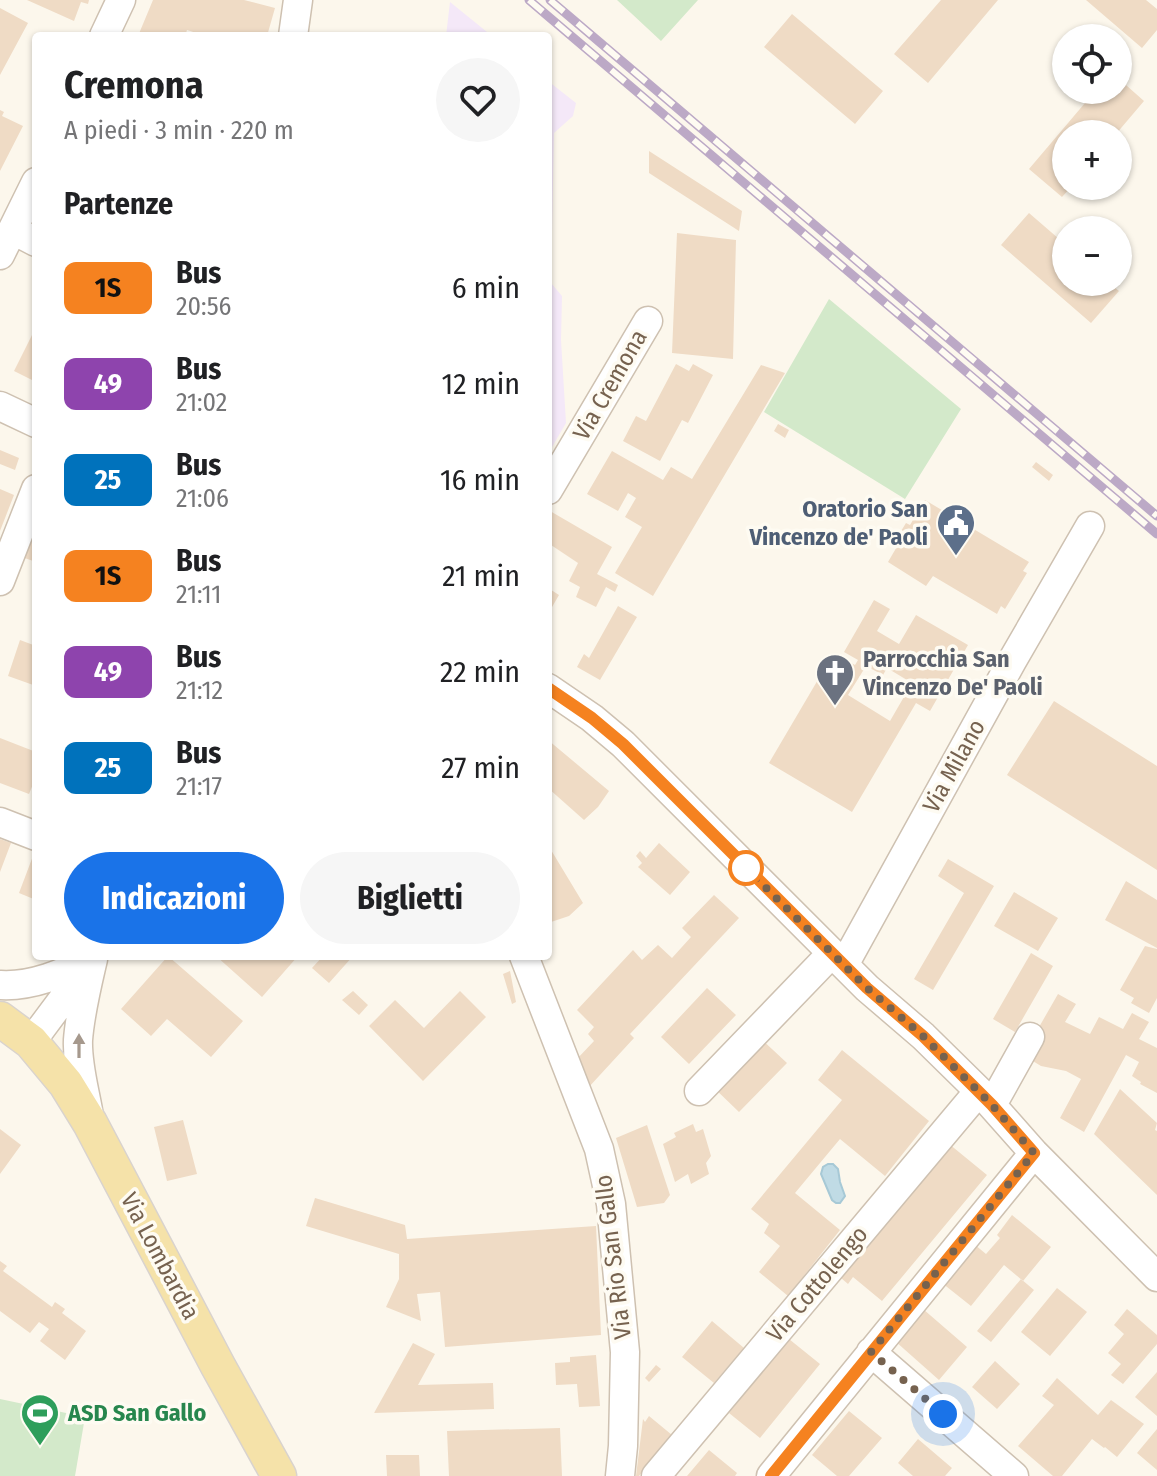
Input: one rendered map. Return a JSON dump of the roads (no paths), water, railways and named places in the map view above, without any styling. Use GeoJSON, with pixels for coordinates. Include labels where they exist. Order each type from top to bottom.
{"type":"FeatureCollection","features":[{"type":"Feature","properties":{"kind":"main road","name":"Via Lombardia"},"geometry":{"type":"LineString","coordinates":[[0,1019],[31,1042],[66,1084],[90,1123],[279,1476]]}},
{"type":"Feature","properties":{"kind":"street"},"geometry":{"type":"LineString","coordinates":[[106,32],[121,0]]}},
{"type":"Feature","properties":{"kind":"street"},"geometry":{"type":"LineString","coordinates":[[294,32],[298,0]]}},
{"type":"Feature","properties":{"kind":"street"},"geometry":{"type":"LineString","coordinates":[[0,255],[25,236],[32,202]]}},
{"type":"Feature","properties":{"kind":"street","name":"Via Cremona"},"geometry":{"type":"LineString","coordinates":[[552,483],[648,321]]}},
{"type":"Feature","properties":{"kind":"street"},"geometry":{"type":"LineString","coordinates":[[0,406],[32,421]]}},
{"type":"Feature","properties":{"kind":"street"},"geometry":{"type":"LineString","coordinates":[[0,581],[32,499]]}},
{"type":"Feature","properties":{"kind":"street","name":"Via Milano"},"geometry":{"type":"LineString","coordinates":[[699,1091],[838,959],[1090,526]]}},
{"type":"Feature","properties":{"kind":"street"},"geometry":{"type":"LineString","coordinates":[[552,691],[623,744],[867,988],[923,1036],[986,1098],[1034,1153],[1155,1268]]}},
{"type":"Feature","properties":{"kind":"street"},"geometry":{"type":"LineString","coordinates":[[0,822],[32,834]]}},
{"type":"Feature","properties":{"kind":"street"},"geometry":{"type":"LineString","coordinates":[[0,985],[13,986],[47,978],[88,960]]}},
{"type":"Feature","properties":{"kind":"street"},"geometry":{"type":"LineString","coordinates":[[31,1042],[92,960]]}},
{"type":"Feature","properties":{"kind":"street"},"geometry":{"type":"LineString","coordinates":[[90,1123],[78,1042],[93,960]]}},
{"type":"Feature","properties":{"kind":"street","name":"Via Rio San Gallo"},"geometry":{"type":"LineString","coordinates":[[526,960],[599,1149],[611,1204],[625,1352],[620,1476]]}},
{"type":"Feature","properties":{"kind":"street"},"geometry":{"type":"LineString","coordinates":[[986,1098],[1030,1037]]}},
{"type":"Feature","properties":{"kind":"street","name":"Via Cottolengo"},"geometry":{"type":"LineString","coordinates":[[656,1476],[986,1098]]}},
{"type":"Feature","properties":{"kind":"street"},"geometry":{"type":"LineString","coordinates":[[779,1473],[871,1352],[1034,1153]]}},
{"type":"Feature","properties":{"kind":"street"},"geometry":{"type":"LineString","coordinates":[[871,1352],[1014,1476]]}},
{"type":"Feature","properties":{"kind":"water"},"geometry":{"type":"Polygon","coordinates":[[[828,1164],[838,1169],[845,1196],[840,1203],[832,1200],[821,1174],[828,1164]]]}},
{"type":"Feature","properties":{"kind":"railway"},"geometry":{"type":"LineString","coordinates":[[529,0],[1157,534]]}},
{"type":"Feature","properties":{"kind":"railway"},"geometry":{"type":"LineString","coordinates":[[550,0],[1157,516]]}},
{"type":"Feature","properties":{"kind":"place","name":"Oratorio San Vincenzo de' Paoli"},"geometry":{"type":"Point","coordinates":[956,557]}},
{"type":"Feature","properties":{"kind":"place","name":"Parrocchia San Vincenzo De' Paoli"},"geometry":{"type":"Point","coordinates":[835,707]}},
{"type":"Feature","properties":{"kind":"place","name":"ASD San Gallo"},"geometry":{"type":"Point","coordinates":[40,1447]}}]}
